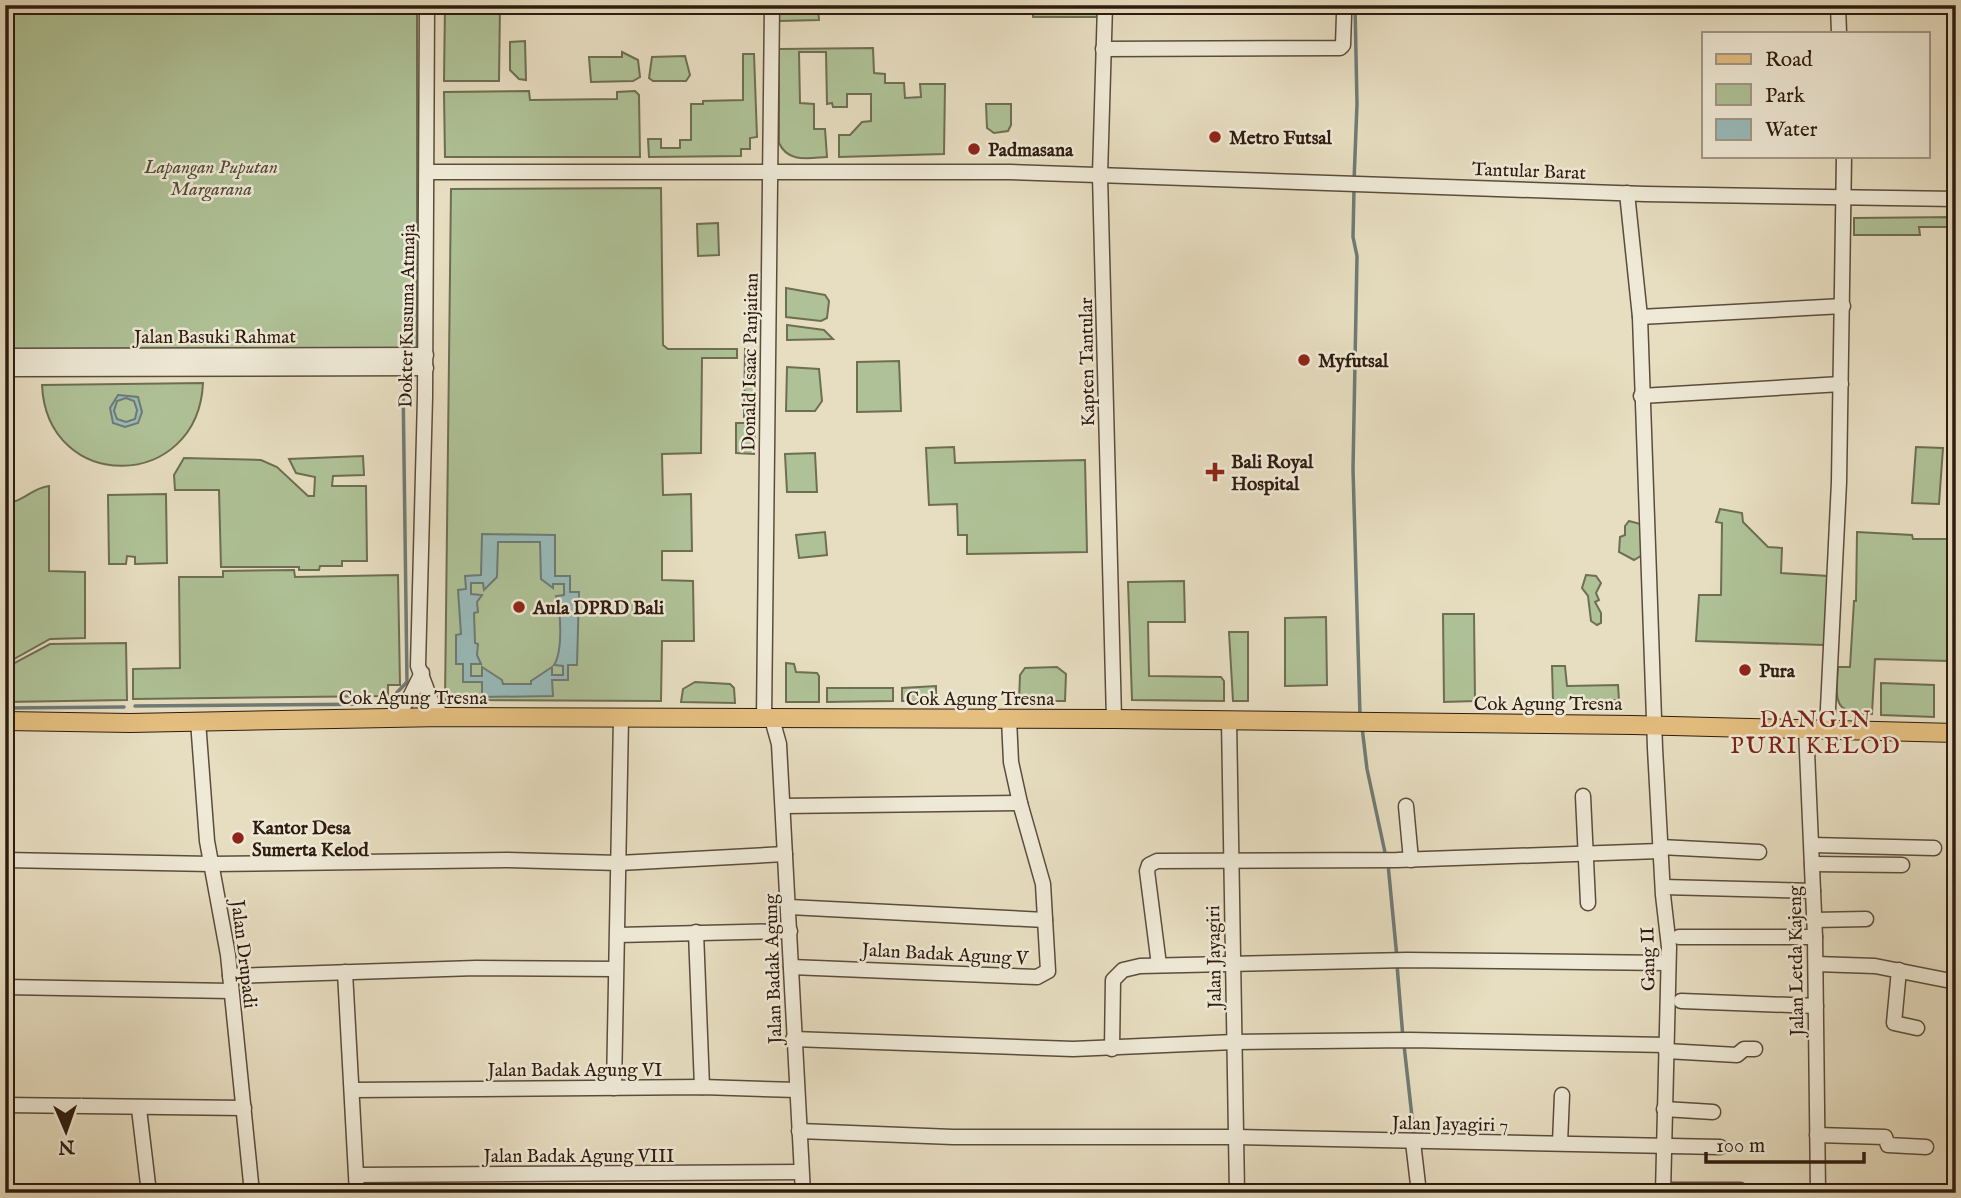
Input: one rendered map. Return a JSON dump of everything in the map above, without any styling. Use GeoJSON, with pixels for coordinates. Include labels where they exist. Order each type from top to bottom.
{"type":"FeatureCollection","features":[{"type":"Feature","properties":{"kind":"main road","name":"Cok Agung Tresna"},"geometry":{"type":"LineString","coordinates":[[5,721],[198,721],[443,716],[1114,719],[1654,725],[1956,733]]}},
{"type":"Feature","properties":{"kind":"street","name":"Dokter Kusuma Atmaja"},"geometry":{"type":"LineString","coordinates":[[427,5],[426,362],[421,677],[431,701],[443,716]]}},
{"type":"Feature","properties":{"kind":"street","name":"Donald Isaac Panjaitan"},"geometry":{"type":"LineString","coordinates":[[772,5],[770,173],[775,719]]}},
{"type":"Feature","properties":{"kind":"street","name":"Kapten Tantular"},"geometry":{"type":"LineString","coordinates":[[1105,5],[1108,49],[1100,175],[1114,719]]}},
{"type":"Feature","properties":{"kind":"street"},"geometry":{"type":"LineString","coordinates":[[1838,5],[1839,32]]}},
{"type":"Feature","properties":{"kind":"street"},"geometry":{"type":"LineString","coordinates":[[1108,49],[1298,50],[1343,45],[1344,15]]}},
{"type":"Feature","properties":{"kind":"street"},"geometry":{"type":"LineString","coordinates":[[1828,729],[1841,384],[1844,158]]}},
{"type":"Feature","properties":{"kind":"street","name":"Tantular Barat"},"geometry":{"type":"LineString","coordinates":[[427,172],[1100,175],[1342,181],[1627,193],[1956,199]]}},
{"type":"Feature","properties":{"kind":"street","name":"Gang II"},"geometry":{"type":"LineString","coordinates":[[1627,193],[1640,317],[1648,478],[1654,725],[1668,964],[1663,1191]]}},
{"type":"Feature","properties":{"kind":"street"},"geometry":{"type":"LineString","coordinates":[[1640,317],[1843,306]]}},
{"type":"Feature","properties":{"kind":"street","name":"Jalan Basuki Rahmat"},"geometry":{"type":"LineString","coordinates":[[5,356],[426,362]]}},
{"type":"Feature","properties":{"kind":"street","name":"Jalan Basuki Rahmat"},"geometry":{"type":"LineString","coordinates":[[5,369],[426,362]]}},
{"type":"Feature","properties":{"kind":"street"},"geometry":{"type":"LineString","coordinates":[[1642,396],[1841,384]]}},
{"type":"Feature","properties":{"kind":"street"},"geometry":{"type":"LineString","coordinates":[[396,717],[421,677]]}},
{"type":"Feature","properties":{"kind":"street"},"geometry":{"type":"LineString","coordinates":[[614,1088],[621,718]]}},
{"type":"Feature","properties":{"kind":"street","name":"Jalan Badak Agung"},"geometry":{"type":"LineString","coordinates":[[775,719],[779,744],[789,907],[793,1039],[803,1193]]}},
{"type":"Feature","properties":{"kind":"street","name":"Jalan Badak Agung V"},"geometry":{"type":"LineString","coordinates":[[792,967],[874,968],[1037,977],[1048,971],[1043,884],[1011,761],[1009,719]]}},
{"type":"Feature","properties":{"kind":"street","name":"Jalan Jayagiri"},"geometry":{"type":"LineString","coordinates":[[1228,720],[1237,1193]]}},
{"type":"Feature","properties":{"kind":"street","name":"Jalan Drupadi"},"geometry":{"type":"LineString","coordinates":[[198,721],[211,864],[224,921],[252,1193]]}},
{"type":"Feature","properties":{"kind":"street","name":"Jalan Letda Kajeng"},"geometry":{"type":"LineString","coordinates":[[1806,728],[1815,937],[1818,1193]]}},
{"type":"Feature","properties":{"kind":"street"},"geometry":{"type":"LineString","coordinates":[[1583,796],[1588,903]]}},
{"type":"Feature","properties":{"kind":"street"},"geometry":{"type":"LineString","coordinates":[[783,806],[1020,803]]}},
{"type":"Feature","properties":{"kind":"street"},"geometry":{"type":"LineString","coordinates":[[1404,860],[1406,806]]}},
{"type":"Feature","properties":{"kind":"street"},"geometry":{"type":"LineString","coordinates":[[1812,845],[1934,848]]}},
{"type":"Feature","properties":{"kind":"street"},"geometry":{"type":"LineString","coordinates":[[1159,965],[1149,865],[1157,861],[1404,860],[1527,854],[1586,855],[1660,849],[1759,852]]}},
{"type":"Feature","properties":{"kind":"street"},"geometry":{"type":"LineString","coordinates":[[5,860],[211,864],[506,860],[619,863],[785,854]]}},
{"type":"Feature","properties":{"kind":"street"},"geometry":{"type":"LineString","coordinates":[[1812,864],[1902,865]]}},
{"type":"Feature","properties":{"kind":"street"},"geometry":{"type":"LineString","coordinates":[[1662,887],[1813,891]]}},
{"type":"Feature","properties":{"kind":"street"},"geometry":{"type":"LineString","coordinates":[[789,907],[1045,919]]}},
{"type":"Feature","properties":{"kind":"street"},"geometry":{"type":"LineString","coordinates":[[1814,920],[1867,919]]}},
{"type":"Feature","properties":{"kind":"street"},"geometry":{"type":"LineString","coordinates":[[618,935],[790,931]]}},
{"type":"Feature","properties":{"kind":"street"},"geometry":{"type":"LineString","coordinates":[[696,932],[702,1087]]}},
{"type":"Feature","properties":{"kind":"street"},"geometry":{"type":"LineString","coordinates":[[1679,937],[1815,937]]}},
{"type":"Feature","properties":{"kind":"street"},"geometry":{"type":"LineString","coordinates":[[1112,1049],[1111,988],[1116,974],[1123,970],[1159,965],[1407,960],[1668,964]]}},
{"type":"Feature","properties":{"kind":"street"},"geometry":{"type":"LineString","coordinates":[[1815,964],[1899,971],[1956,982]]}},
{"type":"Feature","properties":{"kind":"street"},"geometry":{"type":"LineString","coordinates":[[230,976],[476,968],[615,969]]}},
{"type":"Feature","properties":{"kind":"street"},"geometry":{"type":"LineString","coordinates":[[1899,971],[1894,1023],[1917,1028]]}},
{"type":"Feature","properties":{"kind":"street"},"geometry":{"type":"LineString","coordinates":[[345,972],[357,1193]]}},
{"type":"Feature","properties":{"kind":"street"},"geometry":{"type":"LineString","coordinates":[[5,987],[231,991]]}},
{"type":"Feature","properties":{"kind":"street"},"geometry":{"type":"LineString","coordinates":[[1681,1001],[1816,1006]]}},
{"type":"Feature","properties":{"kind":"street"},"geometry":{"type":"LineString","coordinates":[[1956,1001],[1956,1018]]}},
{"type":"Feature","properties":{"kind":"street"},"geometry":{"type":"LineString","coordinates":[[793,1039],[1073,1049],[1234,1042],[1410,1040],[1666,1048],[1737,1055],[1744,1049],[1755,1049]]}},
{"type":"Feature","properties":{"kind":"street","name":"Jalan Badak Agung VI"},"geometry":{"type":"LineString","coordinates":[[353,1090],[702,1087],[797,1090]]}},
{"type":"Feature","properties":{"kind":"street"},"geometry":{"type":"LineString","coordinates":[[1560,1143],[1562,1096]]}},
{"type":"Feature","properties":{"kind":"street"},"geometry":{"type":"LineString","coordinates":[[5,1105],[139,1109],[244,1108]]}},
{"type":"Feature","properties":{"kind":"street"},"geometry":{"type":"LineString","coordinates":[[139,1109],[149,1193]]}},
{"type":"Feature","properties":{"kind":"street"},"geometry":{"type":"LineString","coordinates":[[1664,1109],[1713,1112]]}},
{"type":"Feature","properties":{"kind":"street","name":"Jalan Jayagiri 7"},"geometry":{"type":"LineString","coordinates":[[799,1131],[1058,1138],[1236,1138],[1720,1147]]}},
{"type":"Feature","properties":{"kind":"street"},"geometry":{"type":"LineString","coordinates":[[1817,1135],[1885,1137],[1888,1145],[1926,1147]]}},
{"type":"Feature","properties":{"kind":"street"},"geometry":{"type":"LineString","coordinates":[[1418,1141],[1419,1193]]}},
{"type":"Feature","properties":{"kind":"street","name":"Jalan Badak Agung VIII"},"geometry":{"type":"LineString","coordinates":[[357,1175],[801,1172]]}},
{"type":"Feature","properties":{"kind":"street"},"geometry":{"type":"LineString","coordinates":[[1663,1191],[1740,1190]]}},
{"type":"Feature","properties":{"kind":"green space","name":"Lapangan Puputan Margarana"},"geometry":{"type":"Polygon","coordinates":[[[5,5],[417,5],[417,348],[5,349],[5,5]]]}},
{"type":"Feature","properties":{"kind":"green space"},"geometry":{"type":"Polygon","coordinates":[[[445,5],[500,5],[499,81],[444,81],[445,5]]]}},
{"type":"Feature","properties":{"kind":"green space"},"geometry":{"type":"Polygon","coordinates":[[[779,5],[812,5],[818,9],[819,20],[779,21],[779,5]]]}},
{"type":"Feature","properties":{"kind":"green space"},"geometry":{"type":"Polygon","coordinates":[[[1033,5],[1097,5],[1097,17],[1033,17],[1033,5]]]}},
{"type":"Feature","properties":{"kind":"green space"},"geometry":{"type":"Polygon","coordinates":[[[525,41],[526,80],[519,79],[510,70],[510,42],[525,41]]]}},
{"type":"Feature","properties":{"kind":"green space"},"geometry":{"type":"Polygon","coordinates":[[[873,48],[874,73],[885,74],[885,83],[904,83],[905,98],[921,97],[920,84],[945,84],[944,154],[839,157],[839,135],[850,135],[862,122],[871,121],[871,94],[847,94],[847,107],[827,104],[826,52],[799,52],[800,103],[814,104],[814,129],[825,129],[827,157],[799,158],[788,154],[779,143],[779,49],[873,48]]]}},
{"type":"Feature","properties":{"kind":"green space"},"geometry":{"type":"Polygon","coordinates":[[[622,52],[638,60],[640,77],[633,81],[591,82],[589,57],[622,57],[622,52]]]}},
{"type":"Feature","properties":{"kind":"green space"},"geometry":{"type":"Polygon","coordinates":[[[743,54],[754,54],[757,137],[750,138],[750,149],[741,149],[741,156],[649,157],[648,139],[661,139],[661,148],[680,148],[680,140],[691,140],[691,104],[743,100],[743,54]]]}},
{"type":"Feature","properties":{"kind":"green space"},"geometry":{"type":"Polygon","coordinates":[[[685,56],[690,75],[686,81],[653,81],[649,78],[652,57],[685,56]]]}},
{"type":"Feature","properties":{"kind":"green space"},"geometry":{"type":"Polygon","coordinates":[[[529,91],[530,100],[617,99],[617,92],[635,91],[639,95],[640,157],[445,157],[444,92],[529,91]]]}},
{"type":"Feature","properties":{"kind":"green space"},"geometry":{"type":"Polygon","coordinates":[[[986,104],[1011,104],[1011,125],[1008,131],[994,133],[987,128],[986,104]]]}},
{"type":"Feature","properties":{"kind":"green space"},"geometry":{"type":"Polygon","coordinates":[[[661,188],[663,345],[668,349],[737,349],[737,358],[702,358],[701,453],[662,454],[663,495],[691,494],[692,551],[662,551],[662,580],[693,581],[694,641],[662,641],[661,701],[445,700],[451,189],[661,188]]]}},
{"type":"Feature","properties":{"kind":"green space"},"geometry":{"type":"Polygon","coordinates":[[[1956,217],[1956,227],[1919,227],[1920,235],[1854,235],[1854,218],[1956,217]]]}},
{"type":"Feature","properties":{"kind":"green space"},"geometry":{"type":"Polygon","coordinates":[[[718,223],[719,255],[698,256],[697,224],[718,223]]]}},
{"type":"Feature","properties":{"kind":"green space"},"geometry":{"type":"Polygon","coordinates":[[[786,288],[825,295],[829,301],[827,318],[821,321],[786,317],[786,288]]]}},
{"type":"Feature","properties":{"kind":"green space"},"geometry":{"type":"Polygon","coordinates":[[[787,325],[824,330],[833,339],[787,340],[787,325]]]}},
{"type":"Feature","properties":{"kind":"green space"},"geometry":{"type":"Polygon","coordinates":[[[745,349],[756,349],[755,417],[744,417],[745,349]]]}},
{"type":"Feature","properties":{"kind":"green space"},"geometry":{"type":"Polygon","coordinates":[[[899,361],[901,411],[857,412],[857,362],[899,361]]]}},
{"type":"Feature","properties":{"kind":"green space"},"geometry":{"type":"Polygon","coordinates":[[[787,367],[819,369],[822,401],[815,411],[786,411],[787,367]]]}},
{"type":"Feature","properties":{"kind":"green space"},"geometry":{"type":"Polygon","coordinates":[[[203,383],[195,419],[176,445],[151,460],[122,466],[94,461],[69,446],[50,421],[42,385],[203,383]]]}},
{"type":"Feature","properties":{"kind":"green space"},"geometry":{"type":"Polygon","coordinates":[[[736,423],[755,423],[754,454],[736,453],[736,423]]]}},
{"type":"Feature","properties":{"kind":"green space"},"geometry":{"type":"Polygon","coordinates":[[[954,447],[955,463],[1085,460],[1087,552],[967,554],[967,535],[958,535],[957,504],[929,505],[926,448],[954,447]]]}},
{"type":"Feature","properties":{"kind":"green space"},"geometry":{"type":"Polygon","coordinates":[[[1916,447],[1943,448],[1939,504],[1912,503],[1916,447]]]}},
{"type":"Feature","properties":{"kind":"green space"},"geometry":{"type":"Polygon","coordinates":[[[815,453],[817,492],[787,492],[785,454],[815,453]]]}},
{"type":"Feature","properties":{"kind":"green space"},"geometry":{"type":"Polygon","coordinates":[[[363,456],[364,475],[333,476],[332,486],[366,486],[367,561],[342,561],[342,566],[320,566],[319,570],[299,570],[299,567],[221,567],[219,490],[175,490],[174,475],[184,458],[261,460],[277,467],[308,496],[314,496],[315,477],[296,473],[289,459],[363,456]]]}},
{"type":"Feature","properties":{"kind":"green space"},"geometry":{"type":"Polygon","coordinates":[[[49,486],[49,571],[85,572],[85,638],[50,639],[5,664],[5,503],[17,501],[49,486]]]}},
{"type":"Feature","properties":{"kind":"green space"},"geometry":{"type":"Polygon","coordinates":[[[166,494],[167,563],[135,564],[135,557],[127,556],[126,564],[109,564],[108,495],[166,494]]]}},
{"type":"Feature","properties":{"kind":"green space"},"geometry":{"type":"Polygon","coordinates":[[[1720,509],[1742,513],[1743,522],[1768,547],[1782,548],[1781,573],[1828,576],[1824,645],[1696,641],[1699,595],[1721,595],[1722,523],[1716,522],[1720,509]]]}},
{"type":"Feature","properties":{"kind":"green space"},"geometry":{"type":"Polygon","coordinates":[[[1629,521],[1644,525],[1644,554],[1634,560],[1619,552],[1620,537],[1625,535],[1625,526],[1629,521]]]}},
{"type":"Feature","properties":{"kind":"green space"},"geometry":{"type":"Polygon","coordinates":[[[825,532],[827,555],[799,558],[796,535],[825,532]]]}},
{"type":"Feature","properties":{"kind":"green space"},"geometry":{"type":"Polygon","coordinates":[[[1857,532],[1912,535],[1913,539],[1956,539],[1956,693],[1949,690],[1949,661],[1875,659],[1872,714],[1850,711],[1839,703],[1838,667],[1850,667],[1856,601],[1857,532]]]}},
{"type":"Feature","properties":{"kind":"green space"},"geometry":{"type":"Polygon","coordinates":[[[294,570],[295,577],[398,575],[400,685],[388,685],[388,696],[133,699],[133,669],[180,668],[179,577],[223,577],[223,571],[294,570]]]}},
{"type":"Feature","properties":{"kind":"green space"},"geometry":{"type":"Polygon","coordinates":[[[1586,575],[1596,576],[1601,583],[1596,593],[1599,600],[1595,602],[1601,613],[1601,623],[1597,625],[1591,621],[1588,596],[1582,588],[1586,575]]]}},
{"type":"Feature","properties":{"kind":"green space"},"geometry":{"type":"Polygon","coordinates":[[[1184,581],[1185,622],[1148,622],[1149,676],[1221,677],[1224,681],[1224,701],[1132,700],[1128,582],[1184,581]]]}},
{"type":"Feature","properties":{"kind":"green space"},"geometry":{"type":"Polygon","coordinates":[[[1443,614],[1474,614],[1475,701],[1444,702],[1443,614]]]}},
{"type":"Feature","properties":{"kind":"green space"},"geometry":{"type":"Polygon","coordinates":[[[1326,617],[1327,685],[1285,686],[1285,618],[1326,617]]]}},
{"type":"Feature","properties":{"kind":"green space"},"geometry":{"type":"Polygon","coordinates":[[[1229,632],[1248,632],[1248,701],[1233,701],[1229,632]]]}},
{"type":"Feature","properties":{"kind":"green space"},"geometry":{"type":"Polygon","coordinates":[[[126,643],[127,700],[5,702],[5,668],[50,644],[126,643]]]}},
{"type":"Feature","properties":{"kind":"green space"},"geometry":{"type":"Polygon","coordinates":[[[786,663],[794,664],[796,672],[817,673],[819,702],[786,702],[786,663]]]}},
{"type":"Feature","properties":{"kind":"green space"},"geometry":{"type":"Polygon","coordinates":[[[1552,666],[1565,666],[1567,686],[1618,685],[1619,700],[1553,701],[1552,666]]]}},
{"type":"Feature","properties":{"kind":"green space"},"geometry":{"type":"Polygon","coordinates":[[[1057,667],[1066,674],[1065,701],[1019,701],[1020,675],[1025,668],[1057,667]]]}},
{"type":"Feature","properties":{"kind":"green space"},"geometry":{"type":"Polygon","coordinates":[[[695,682],[730,684],[734,688],[735,703],[681,702],[683,689],[695,682]]]}},
{"type":"Feature","properties":{"kind":"green space"},"geometry":{"type":"Polygon","coordinates":[[[1881,683],[1934,685],[1934,717],[1881,715],[1881,683]]]}},
{"type":"Feature","properties":{"kind":"green space"},"geometry":{"type":"Polygon","coordinates":[[[936,686],[936,701],[902,701],[902,688],[936,686]]]}},
{"type":"Feature","properties":{"kind":"green space"},"geometry":{"type":"Polygon","coordinates":[[[827,688],[893,688],[893,701],[827,702],[827,688]]]}},
{"type":"Feature","properties":{"kind":"water"},"geometry":{"type":"Polygon","coordinates":[[[118,395],[138,397],[142,412],[138,423],[125,427],[113,423],[110,408],[118,395]],[[126,398],[117,401],[114,411],[117,419],[126,422],[135,419],[137,410],[134,401],[126,398]]]}},
{"type":"Feature","properties":{"kind":"water"},"geometry":{"type":"Polygon","coordinates":[[[482,534],[555,535],[555,576],[570,576],[570,592],[579,592],[577,665],[568,665],[568,680],[552,680],[553,696],[482,697],[482,682],[463,682],[463,664],[456,664],[456,635],[461,634],[458,590],[466,589],[465,576],[481,575],[482,534]],[[498,542],[497,577],[484,590],[483,583],[471,583],[471,594],[482,595],[477,602],[478,612],[474,613],[475,643],[478,644],[477,655],[481,664],[471,664],[471,676],[482,676],[482,667],[502,680],[503,684],[531,684],[531,681],[552,667],[552,675],[563,675],[563,666],[554,665],[559,650],[560,631],[556,596],[564,595],[564,584],[553,584],[553,588],[541,579],[540,542],[498,542]]]}},
{"type":"Feature","properties":{"kind":"waterway"},"geometry":{"type":"LineString","coordinates":[[1354,181],[1357,104],[1355,5]]}},
{"type":"Feature","properties":{"kind":"waterway"},"geometry":{"type":"LineString","coordinates":[[1354,189],[1353,237],[1357,256],[1353,469],[1360,716]]}},
{"type":"Feature","properties":{"kind":"waterway"},"geometry":{"type":"LineString","coordinates":[[135,706],[386,704],[407,682],[403,382]]}},
{"type":"Feature","properties":{"kind":"waterway"},"geometry":{"type":"LineString","coordinates":[[5,708],[124,707]]}},
{"type":"Feature","properties":{"kind":"waterway"},"geometry":{"type":"LineString","coordinates":[[1362,727],[1367,769],[1386,857]]}},
{"type":"Feature","properties":{"kind":"waterway"},"geometry":{"type":"LineString","coordinates":[[1388,864],[1397,958]]}},
{"type":"Feature","properties":{"kind":"waterway"},"geometry":{"type":"LineString","coordinates":[[1397,965],[1403,1038]]}},
{"type":"Feature","properties":{"kind":"waterway"},"geometry":{"type":"LineString","coordinates":[[1404,1045],[1414,1135]]}},
{"type":"Feature","properties":{"kind":"place","name":"Metro Futsal"},"geometry":{"type":"Point","coordinates":[1215,137]}},
{"type":"Feature","properties":{"kind":"place","name":"Padmasana"},"geometry":{"type":"Point","coordinates":[974,149]}},
{"type":"Feature","properties":{"kind":"place","name":"Myfutsal"},"geometry":{"type":"Point","coordinates":[1304,360]}},
{"type":"Feature","properties":{"kind":"place","name":"Bali Royal Hospital"},"geometry":{"type":"Point","coordinates":[1215,472]}},
{"type":"Feature","properties":{"kind":"place","name":"Aula DPRD Bali"},"geometry":{"type":"Point","coordinates":[519,607]}},
{"type":"Feature","properties":{"kind":"place","name":"Pura"},"geometry":{"type":"Point","coordinates":[1745,670]}},
{"type":"Feature","properties":{"kind":"place","name":"Kantor Desa Sumerta Kelod"},"geometry":{"type":"Point","coordinates":[238,838]}},
{"type":"Feature","properties":{"kind":"district","name":"DANGIN PURI KELOD"},"geometry":{"type":"Point","coordinates":[1816,732]}}]}
